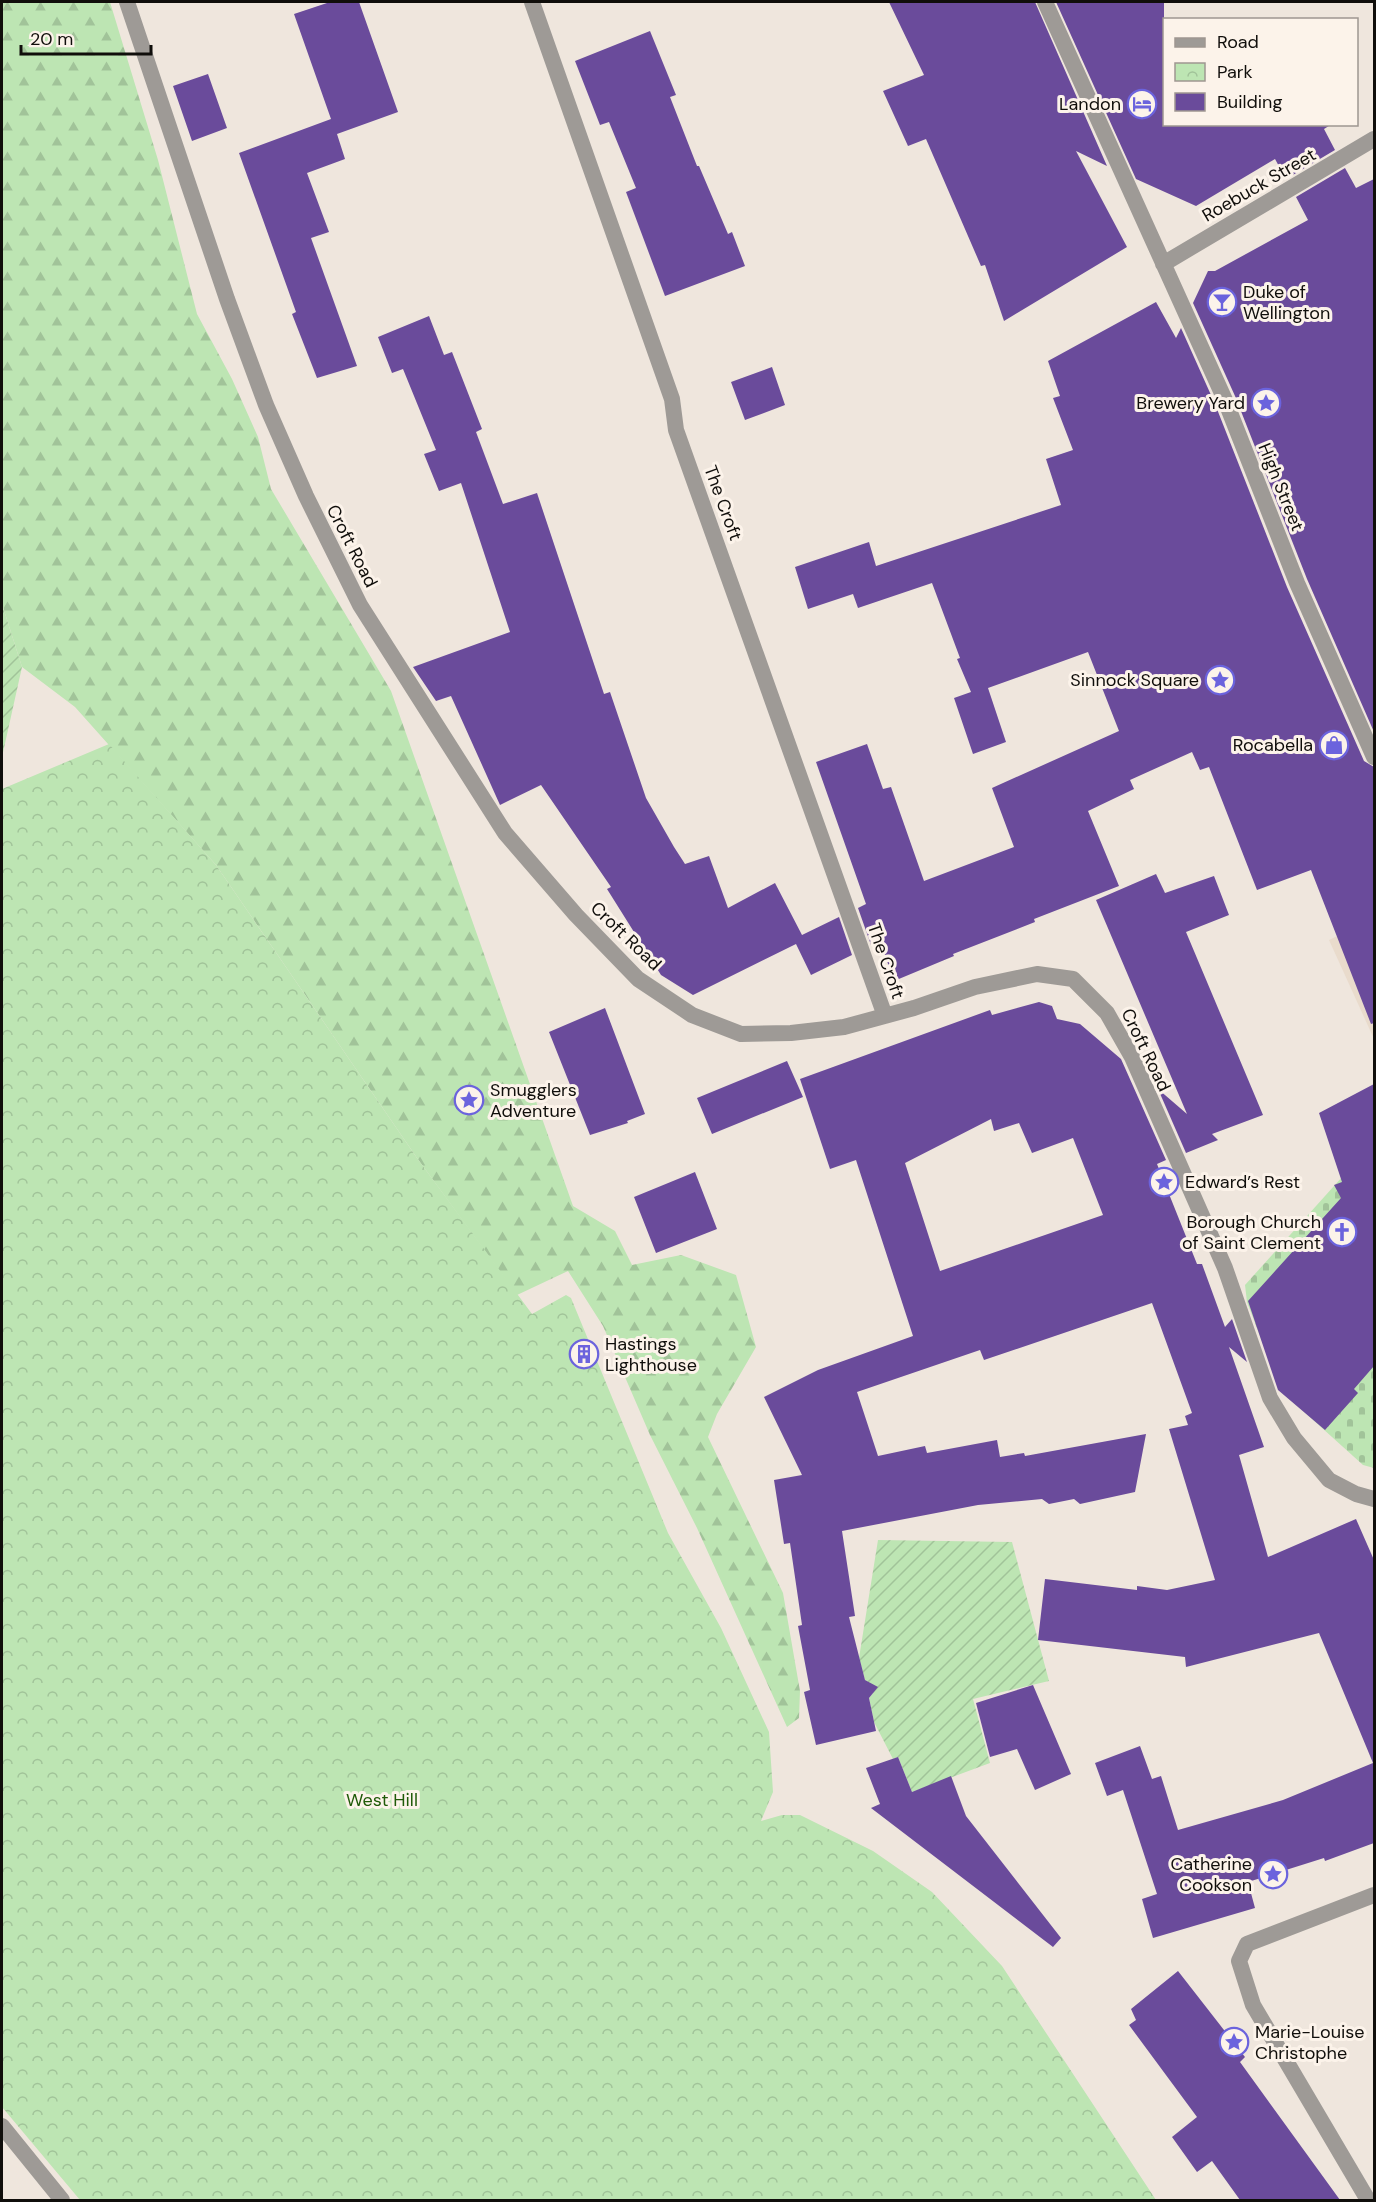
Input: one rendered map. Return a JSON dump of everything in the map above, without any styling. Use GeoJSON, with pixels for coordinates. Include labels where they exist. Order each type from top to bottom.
{"type":"FeatureCollection","features":[{"type":"Feature","properties":{"kind":"street","name":"Croft Road"},"geometry":{"type":"LineString","coordinates":[[127,2],[227,299],[266,405],[306,496],[360,605],[505,833],[576,915],[638,979],[692,1015],[741,1034],[833,1029],[885,1016],[975,987],[1037,974],[1073,979],[1107,1013],[1132,1057],[1225,1268],[1270,1398],[1294,1438],[1329,1480],[1356,1494],[1374,1499]]}},
{"type":"Feature","properties":{"kind":"street","name":"The Croft"},"geometry":{"type":"LineString","coordinates":[[532,2],[672,399],[676,430],[885,1016]]}},
{"type":"Feature","properties":{"kind":"street","name":"High Street"},"geometry":{"type":"LineString","coordinates":[[1045,2],[1238,430],[1297,583],[1374,757]]}},
{"type":"Feature","properties":{"kind":"street","name":"Roebuck Street"},"geometry":{"type":"LineString","coordinates":[[1164,264],[1374,139]]}},
{"type":"Feature","properties":{"kind":"street"},"geometry":{"type":"LineString","coordinates":[[1368,2200],[1253,2005],[1239,1961],[1247,1944],[1374,1895]]}},
{"type":"Feature","properties":{"kind":"street"},"geometry":{"type":"LineString","coordinates":[[2,2126],[62,2200]]}},
{"type":"Feature","properties":{"kind":"shaded area"},"geometry":{"type":"Polygon","coordinates":[[[1374,918],[1374,1039],[1329,940],[1374,918]]]}},
{"type":"Feature","properties":{"kind":"green space"},"geometry":{"type":"Polygon","coordinates":[[[2,2],[110,2],[158,160],[197,314],[232,379],[258,437],[271,489],[391,691],[573,1206],[615,1231],[632,1265],[681,1255],[736,1275],[756,1347],[717,1414],[708,1437],[783,1593],[800,1691],[799,1718],[787,1727],[697,1528],[650,1435],[603,1326],[568,1271],[517,1295],[417,1158],[216,865],[75,707],[22,667],[2,604],[2,2]]]}},
{"type":"Feature","properties":{"kind":"green space"},"geometry":{"type":"Polygon","coordinates":[[[2,604],[22,667],[2,757],[2,604]]]}},
{"type":"Feature","properties":{"kind":"green space","name":"West Hill"},"geometry":{"type":"Polygon","coordinates":[[[109,744],[216,865],[417,1158],[532,1314],[566,1295],[571,1298],[668,1533],[721,1628],[769,1732],[773,1792],[761,1821],[782,1815],[800,1815],[873,1851],[932,1892],[1002,1966],[1156,2200],[80,2200],[2,2107],[2,789],[109,744]]]}},
{"type":"Feature","properties":{"kind":"green space","name":"Borough Church of Saint Clement"},"geometry":{"type":"Polygon","coordinates":[[[1374,1151],[1374,1468],[1363,1465],[1281,1391],[1247,1302],[1245,1285],[1360,1157],[1374,1151]]]}},
{"type":"Feature","properties":{"kind":"green space"},"geometry":{"type":"Polygon","coordinates":[[[878,1540],[1012,1542],[1049,1681],[973,1699],[990,1763],[912,1792],[898,1757],[893,1759],[874,1722],[869,1698],[873,1693],[870,1683],[865,1680],[859,1658],[878,1540]]]}},
{"type":"Feature","properties":{"kind":"building"},"geometry":{"type":"Polygon","coordinates":[[[330,2],[359,2],[398,112],[337,134],[345,159],[307,173],[329,232],[311,238],[357,366],[317,378],[292,314],[296,312],[239,153],[331,119],[294,14],[330,2]]]}},
{"type":"Feature","properties":{"kind":"building"},"geometry":{"type":"Polygon","coordinates":[[[889,2],[1035,2],[1107,166],[1076,151],[1127,247],[1004,321],[985,265],[981,266],[926,139],[908,146],[883,91],[924,75],[889,2]]]}},
{"type":"Feature","properties":{"kind":"building"},"geometry":{"type":"Polygon","coordinates":[[[1056,2],[1164,2],[1163,126],[1329,126],[1324,129],[1335,150],[1286,179],[1275,159],[1196,206],[1136,179],[1056,2]]]}},
{"type":"Feature","properties":{"kind":"building"},"geometry":{"type":"Polygon","coordinates":[[[650,31],[676,95],[670,97],[697,166],[699,166],[728,234],[732,232],[745,266],[665,296],[626,192],[636,188],[609,122],[600,125],[575,61],[650,31]]]}},
{"type":"Feature","properties":{"kind":"building"},"geometry":{"type":"Polygon","coordinates":[[[208,74],[227,128],[192,141],[173,86],[208,74]]]}},
{"type":"Feature","properties":{"kind":"building"},"geometry":{"type":"Polygon","coordinates":[[[1345,168],[1356,188],[1374,179],[1374,732],[1307,579],[1235,396],[1193,303],[1208,271],[1215,271],[1308,220],[1296,197],[1345,168]]]}},
{"type":"Feature","properties":{"kind":"building"},"geometry":{"type":"Polygon","coordinates":[[[1156,302],[1176,338],[1181,328],[1215,404],[1287,587],[1364,761],[1374,767],[1374,1023],[1371,1024],[1311,870],[1257,890],[1209,767],[1200,770],[1192,752],[1130,780],[1134,789],[1088,811],[1119,886],[1034,919],[1035,922],[953,954],[954,956],[894,981],[880,941],[871,945],[858,908],[866,904],[816,762],[867,744],[883,789],[891,787],[924,881],[1014,847],[992,788],[1119,731],[1088,652],[988,688],[1006,742],[973,754],[954,698],[971,692],[957,659],[960,658],[932,583],[858,608],[853,594],[808,609],[795,567],[869,542],[876,566],[1061,505],[1046,459],[1073,450],[1053,398],[1060,396],[1048,361],[1156,302]]]}},
{"type":"Feature","properties":{"kind":"building"},"geometry":{"type":"Polygon","coordinates":[[[429,316],[444,355],[452,352],[482,429],[476,432],[503,504],[537,493],[604,694],[610,692],[646,798],[685,864],[709,856],[728,908],[775,883],[802,935],[839,917],[852,955],[811,975],[796,944],[693,995],[661,975],[607,889],[611,887],[541,785],[500,805],[451,696],[436,701],[413,667],[510,632],[461,483],[439,491],[424,454],[436,450],[403,369],[392,373],[378,337],[429,316]]]}},
{"type":"Feature","properties":{"kind":"building"},"geometry":{"type":"Polygon","coordinates":[[[772,367],[785,405],[745,420],[731,382],[772,367]]]}},
{"type":"Feature","properties":{"kind":"building"},"geometry":{"type":"Polygon","coordinates":[[[1156,874],[1165,893],[1214,876],[1229,915],[1186,932],[1263,1115],[1212,1134],[1218,1140],[1186,1153],[1158,1089],[1187,1114],[1096,900],[1156,874]]]}},
{"type":"Feature","properties":{"kind":"building"},"geometry":{"type":"Polygon","coordinates":[[[1039,1002],[1052,1006],[1057,1019],[1080,1024],[1121,1059],[1166,1160],[1157,1164],[1197,1264],[1202,1264],[1225,1327],[1232,1319],[1247,1362],[1229,1347],[1264,1447],[1239,1455],[1268,1557],[1356,1519],[1374,1560],[1374,1843],[1325,1861],[1324,1858],[1248,1882],[1255,1908],[1153,1938],[1142,1899],[1157,1894],[1123,1790],[1107,1796],[1095,1763],[1140,1746],[1152,1779],[1161,1776],[1178,1830],[1283,1800],[1373,1763],[1319,1633],[1186,1667],[1185,1657],[1038,1640],[1045,1579],[1137,1590],[1137,1586],[1167,1590],[1215,1580],[1169,1429],[1188,1425],[1185,1416],[1192,1413],[1152,1303],[984,1360],[980,1350],[857,1392],[878,1456],[925,1446],[927,1453],[997,1440],[1000,1457],[1024,1453],[1025,1456],[1146,1434],[1135,1492],[1080,1504],[1074,1499],[1049,1504],[1042,1499],[978,1505],[842,1531],[855,1616],[849,1617],[865,1680],[878,1687],[869,1698],[876,1731],[816,1745],[804,1692],[810,1690],[798,1626],[802,1625],[790,1543],[784,1544],[774,1480],[802,1475],[764,1397],[818,1370],[913,1336],[856,1160],[830,1169],[800,1079],[990,1010],[992,1015],[1039,1002]],[[991,1119],[905,1163],[940,1271],[1103,1215],[1073,1138],[1032,1153],[1019,1123],[994,1131],[991,1119]]]}},
{"type":"Feature","properties":{"kind":"building"},"geometry":{"type":"Polygon","coordinates":[[[605,1008],[645,1114],[627,1121],[628,1123],[590,1135],[549,1032],[605,1008]]]}},
{"type":"Feature","properties":{"kind":"building"},"geometry":{"type":"Polygon","coordinates":[[[787,1061],[803,1097],[712,1134],[697,1098],[787,1061]]]}},
{"type":"Feature","properties":{"kind":"building","name":"Borough Church of Saint Clement"},"geometry":{"type":"Polygon","coordinates":[[[1374,1084],[1374,1366],[1354,1389],[1358,1393],[1325,1430],[1278,1390],[1248,1301],[1341,1198],[1334,1185],[1342,1182],[1319,1113],[1374,1084]]]}},
{"type":"Feature","properties":{"kind":"building"},"geometry":{"type":"Polygon","coordinates":[[[695,1172],[717,1229],[656,1253],[634,1197],[695,1172]]]}},
{"type":"Feature","properties":{"kind":"building"},"geometry":{"type":"Polygon","coordinates":[[[1033,1685],[1071,1774],[1035,1790],[1017,1749],[990,1757],[976,1703],[1033,1685]]]}},
{"type":"Feature","properties":{"kind":"building"},"geometry":{"type":"Polygon","coordinates":[[[898,1757],[912,1792],[951,1776],[966,1816],[1061,1938],[1053,1947],[871,1808],[880,1804],[866,1768],[898,1757]]]}},
{"type":"Feature","properties":{"kind":"building"},"geometry":{"type":"Polygon","coordinates":[[[1178,1971],[1245,2057],[1240,2062],[1340,2200],[1240,2200],[1212,2161],[1197,2172],[1172,2137],[1197,2117],[1129,2025],[1136,2020],[1131,2009],[1178,1971]]]}},
{"type":"Feature","properties":{"kind":"place","name":"Landon"},"geometry":{"type":"Point","coordinates":[1142,104]}},
{"type":"Feature","properties":{"kind":"place","name":"Duke of Wellington"},"geometry":{"type":"Point","coordinates":[1222,302]}},
{"type":"Feature","properties":{"kind":"place","name":"Brewery Yard"},"geometry":{"type":"Point","coordinates":[1266,403]}},
{"type":"Feature","properties":{"kind":"place","name":"Sinnock Square"},"geometry":{"type":"Point","coordinates":[1220,680]}},
{"type":"Feature","properties":{"kind":"place","name":"Rocabella"},"geometry":{"type":"Point","coordinates":[1334,745]}},
{"type":"Feature","properties":{"kind":"place","name":"Smugglers Adventure"},"geometry":{"type":"Point","coordinates":[469,1100]}},
{"type":"Feature","properties":{"kind":"place","name":"Edward’s Rest"},"geometry":{"type":"Point","coordinates":[1164,1182]}},
{"type":"Feature","properties":{"kind":"place","name":"Borough Church of Saint Clement"},"geometry":{"type":"Point","coordinates":[1342,1232]}},
{"type":"Feature","properties":{"kind":"place","name":"Hastings Lighthouse"},"geometry":{"type":"Point","coordinates":[584,1354]}},
{"type":"Feature","properties":{"kind":"place","name":"Catherine Cookson"},"geometry":{"type":"Point","coordinates":[1273,1874]}},
{"type":"Feature","properties":{"kind":"place","name":"Marie-Louise Christophe"},"geometry":{"type":"Point","coordinates":[1234,2042]}}]}
